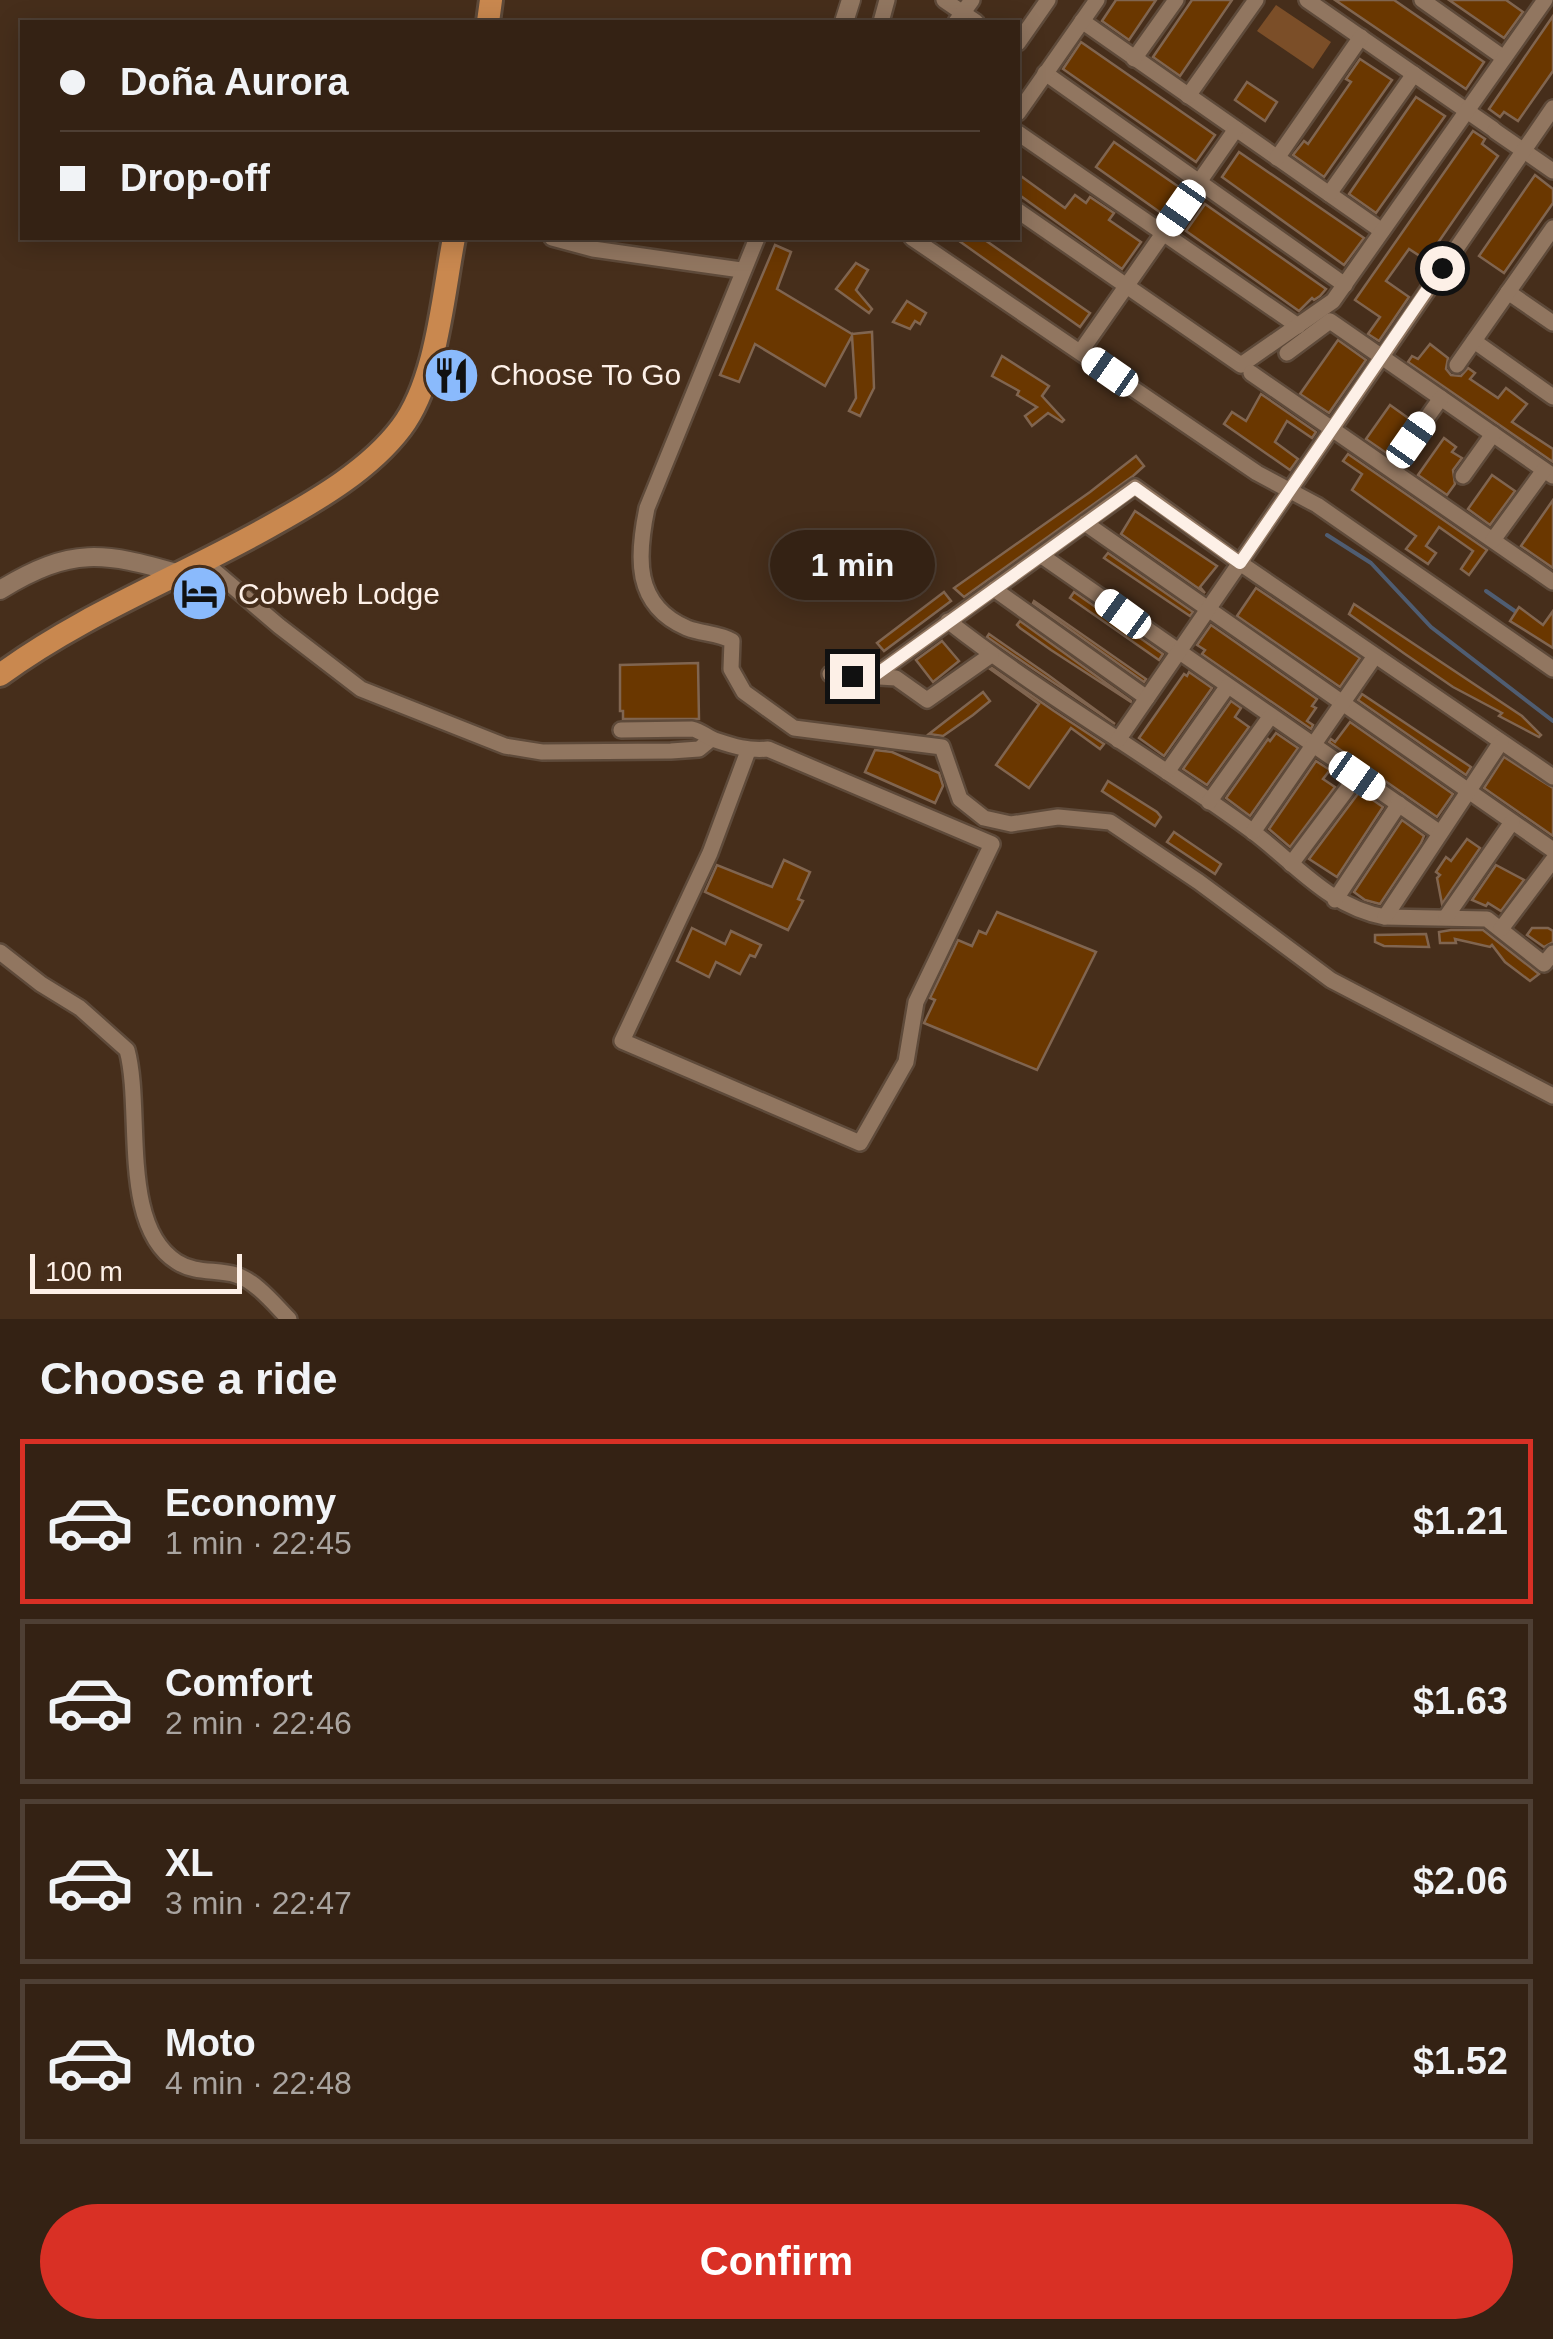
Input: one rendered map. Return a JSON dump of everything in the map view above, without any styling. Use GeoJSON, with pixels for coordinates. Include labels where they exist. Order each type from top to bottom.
{"type":"FeatureCollection","features":[{"type":"Feature","properties":{"kind":"main road"},"geometry":{"type":"LineString","coordinates":[[0,675],[46,642],[295,512],[348,478],[402,427],[424,384],[454,240]]}},
{"type":"Feature","properties":{"kind":"street"},"geometry":{"type":"LineString","coordinates":[[944,0],[967,15]]}},
{"type":"Feature","properties":{"kind":"street"},"geometry":{"type":"LineString","coordinates":[[1020,40],[1048,0]]}},
{"type":"Feature","properties":{"kind":"street"},"geometry":{"type":"LineString","coordinates":[[1020,110],[1096,0]]}},
{"type":"Feature","properties":{"kind":"street"},"geometry":{"type":"LineString","coordinates":[[1134,59],[1176,0]]}},
{"type":"Feature","properties":{"kind":"street"},"geometry":{"type":"LineString","coordinates":[[1188,96],[1256,0]]}},
{"type":"Feature","properties":{"kind":"street"},"geometry":{"type":"LineString","coordinates":[[1422,0],[1504,58]]}},
{"type":"Feature","properties":{"kind":"street"},"geometry":{"type":"LineString","coordinates":[[1312,1],[1553,171]]}},
{"type":"Feature","properties":{"kind":"street"},"geometry":{"type":"LineString","coordinates":[[1020,212],[1241,365],[1332,301],[1504,58],[1539,2]]}},
{"type":"Feature","properties":{"kind":"street"},"geometry":{"type":"LineString","coordinates":[[1082,21],[1382,232]]}},
{"type":"Feature","properties":{"kind":"street"},"geometry":{"type":"LineString","coordinates":[[1277,158],[1361,37]]}},
{"type":"Feature","properties":{"kind":"street"},"geometry":{"type":"LineString","coordinates":[[1046,73],[1345,285]]}},
{"type":"Feature","properties":{"kind":"street"},"geometry":{"type":"LineString","coordinates":[[1329,194],[1414,74]]}},
{"type":"Feature","properties":{"kind":"street"},"geometry":{"type":"LineString","coordinates":[[1118,740],[1553,108]]}},
{"type":"Feature","properties":{"kind":"street"},"geometry":{"type":"LineString","coordinates":[[1081,351],[1236,129]]}},
{"type":"Feature","properties":{"kind":"street"},"geometry":{"type":"LineString","coordinates":[[1020,134],[1298,326]]}},
{"type":"Feature","properties":{"kind":"street"},"geometry":{"type":"LineString","coordinates":[[1457,365],[1553,228]]}},
{"type":"Feature","properties":{"kind":"street"},"geometry":{"type":"LineString","coordinates":[[559,240],[593,249],[741,270]]}},
{"type":"Feature","properties":{"kind":"street"},"geometry":{"type":"LineString","coordinates":[[756,240],[686,406],[643,526],[639,544],[645,589],[664,614],[672,622],[732,641],[731,670],[744,692],[794,728],[942,747],[960,799],[984,818],[1002,824],[1058,817],[1110,822],[1331,980],[1553,1096]]}},
{"type":"Feature","properties":{"kind":"street"},"geometry":{"type":"LineString","coordinates":[[915,240],[1257,473],[1317,506],[1553,669]]}},
{"type":"Feature","properties":{"kind":"street"},"geometry":{"type":"LineString","coordinates":[[1508,292],[1553,324]]}},
{"type":"Feature","properties":{"kind":"street"},"geometry":{"type":"LineString","coordinates":[[1287,353],[1330,321],[1548,473],[1492,540]]}},
{"type":"Feature","properties":{"kind":"street"},"geometry":{"type":"LineString","coordinates":[[1474,341],[1553,397]]}},
{"type":"Feature","properties":{"kind":"street"},"geometry":{"type":"LineString","coordinates":[[1251,374],[1553,582]]}},
{"type":"Feature","properties":{"kind":"street"},"geometry":{"type":"LineString","coordinates":[[1411,440],[1441,398]]}},
{"type":"Feature","properties":{"kind":"street"},"geometry":{"type":"LineString","coordinates":[[1463,476],[1493,434]]}},
{"type":"Feature","properties":{"kind":"street"},"geometry":{"type":"LineString","coordinates":[[874,676],[1135,488],[1553,777]]}},
{"type":"Feature","properties":{"kind":"street"},"geometry":{"type":"LineString","coordinates":[[1085,523],[1553,850]]}},
{"type":"Feature","properties":{"kind":"street"},"geometry":{"type":"LineString","coordinates":[[0,590],[22,576],[62,560],[93,556],[119,557],[180,574]]}},
{"type":"Feature","properties":{"kind":"street"},"geometry":{"type":"LineString","coordinates":[[1042,556],[1440,833]]}},
{"type":"Feature","properties":{"kind":"street"},"geometry":{"type":"LineString","coordinates":[[204,562],[361,689],[506,746],[542,752],[682,751],[699,749],[710,740]]}},
{"type":"Feature","properties":{"kind":"street"},"geometry":{"type":"LineString","coordinates":[[994,589],[1147,698]]}},
{"type":"Feature","properties":{"kind":"street"},"geometry":{"type":"LineString","coordinates":[[948,621],[1253,832],[1335,900],[1384,917],[1487,919],[1544,964],[1553,953]]}},
{"type":"Feature","properties":{"kind":"street"},"geometry":{"type":"LineString","coordinates":[[830,674],[906,682],[927,700],[992,655]]}},
{"type":"Feature","properties":{"kind":"street"},"geometry":{"type":"LineString","coordinates":[[1253,832],[1375,656]]}},
{"type":"Feature","properties":{"kind":"street"},"geometry":{"type":"LineString","coordinates":[[1166,772],[1227,687]]}},
{"type":"Feature","properties":{"kind":"street"},"geometry":{"type":"LineString","coordinates":[[1209,802],[1270,716]]}},
{"type":"Feature","properties":{"kind":"street"},"geometry":{"type":"LineString","coordinates":[[621,730],[692,729],[703,731],[710,740],[748,751],[768,749],[992,844],[916,1002],[906,1062],[860,1144],[622,1041],[710,854],[748,751]]}},
{"type":"Feature","properties":{"kind":"street"},"geometry":{"type":"LineString","coordinates":[[1384,917],[1501,742]]}},
{"type":"Feature","properties":{"kind":"street"},"geometry":{"type":"LineString","coordinates":[[1291,864],[1357,776]]}},
{"type":"Feature","properties":{"kind":"street"},"geometry":{"type":"LineString","coordinates":[[1335,900],[1399,804]]}},
{"type":"Feature","properties":{"kind":"street"},"geometry":{"type":"LineString","coordinates":[[1446,917],[1512,822]]}},
{"type":"Feature","properties":{"kind":"street"},"geometry":{"type":"LineString","coordinates":[[1501,929],[1553,860]]}},
{"type":"Feature","properties":{"kind":"street"},"geometry":{"type":"LineString","coordinates":[[0,952],[80,1008],[127,1050],[140,1198],[148,1225],[165,1252],[193,1269],[237,1275],[289,1319]]}},
{"type":"Feature","properties":{"kind":"shaded area"},"geometry":{"type":"Polygon","coordinates":[[[1276,5],[1331,42],[1313,69],[1257,31],[1276,5]]]}},
{"type":"Feature","properties":{"kind":"building"},"geometry":{"type":"Polygon","coordinates":[[[1116,0],[1156,0],[1129,40],[1102,21],[1116,0]]]}},
{"type":"Feature","properties":{"kind":"building"},"geometry":{"type":"Polygon","coordinates":[[[1192,0],[1232,0],[1180,76],[1153,57],[1192,0]]]}},
{"type":"Feature","properties":{"kind":"building"},"geometry":{"type":"Polygon","coordinates":[[[1335,0],[1394,0],[1484,62],[1466,89],[1335,0]]]}},
{"type":"Feature","properties":{"kind":"building"},"geometry":{"type":"Polygon","coordinates":[[[1449,0],[1506,0],[1523,12],[1504,38],[1449,0]]]}},
{"type":"Feature","properties":{"kind":"building"},"geometry":{"type":"Polygon","coordinates":[[[1553,16],[1553,71],[1518,121],[1504,112],[1500,117],[1489,109],[1553,16]]]}},
{"type":"Feature","properties":{"kind":"building"},"geometry":{"type":"Polygon","coordinates":[[[1081,42],[1215,135],[1196,162],[1063,69],[1081,42]]]}},
{"type":"Feature","properties":{"kind":"building"},"geometry":{"type":"Polygon","coordinates":[[[1360,59],[1392,80],[1324,177],[1293,155],[1304,141],[1308,144],[1351,82],[1346,79],[1360,59]]]}},
{"type":"Feature","properties":{"kind":"building"},"geometry":{"type":"Polygon","coordinates":[[[1247,82],[1277,102],[1265,121],[1235,100],[1247,82]]]}},
{"type":"Feature","properties":{"kind":"building"},"geometry":{"type":"Polygon","coordinates":[[[1416,97],[1445,116],[1376,213],[1349,194],[1416,97]]]}},
{"type":"Feature","properties":{"kind":"building"},"geometry":{"type":"Polygon","coordinates":[[[1473,131],[1498,156],[1426,260],[1409,249],[1386,281],[1409,297],[1379,341],[1368,334],[1380,317],[1355,300],[1473,131]]]}},
{"type":"Feature","properties":{"kind":"building"},"geometry":{"type":"Polygon","coordinates":[[[1114,142],[1179,187],[1161,213],[1096,167],[1114,142]]]}},
{"type":"Feature","properties":{"kind":"building"},"geometry":{"type":"Polygon","coordinates":[[[1239,152],[1364,238],[1344,265],[1222,177],[1239,152]]]}},
{"type":"Feature","properties":{"kind":"building"},"geometry":{"type":"Polygon","coordinates":[[[1020,175],[1065,208],[1075,195],[1086,203],[1090,197],[1114,213],[1109,220],[1141,242],[1122,269],[1020,195],[1020,175]]]}},
{"type":"Feature","properties":{"kind":"building"},"geometry":{"type":"Polygon","coordinates":[[[1535,175],[1553,189],[1553,203],[1504,273],[1479,256],[1535,175]]]}},
{"type":"Feature","properties":{"kind":"building"},"geometry":{"type":"Polygon","coordinates":[[[1205,204],[1326,289],[1299,311],[1186,231],[1205,204]]]}},
{"type":"Feature","properties":{"kind":"building"},"geometry":{"type":"Polygon","coordinates":[[[958,240],[985,240],[1090,313],[1080,327],[958,240]]]}},
{"type":"Feature","properties":{"kind":"building"},"geometry":{"type":"Polygon","coordinates":[[[775,245],[791,252],[777,289],[852,334],[872,332],[874,388],[860,416],[849,411],[856,398],[852,336],[825,386],[755,344],[739,382],[720,375],[775,245]]]}},
{"type":"Feature","properties":{"kind":"building"},"geometry":{"type":"Polygon","coordinates":[[[856,263],[868,270],[856,290],[872,309],[869,313],[836,289],[856,263]]]}},
{"type":"Feature","properties":{"kind":"building"},"geometry":{"type":"Polygon","coordinates":[[[907,301],[926,313],[920,324],[915,321],[910,329],[893,322],[907,301]]]}},
{"type":"Feature","properties":{"kind":"building"},"geometry":{"type":"Polygon","coordinates":[[[1338,340],[1366,360],[1329,413],[1300,394],[1338,340]]]}},
{"type":"Feature","properties":{"kind":"building"},"geometry":{"type":"Polygon","coordinates":[[[1430,344],[1448,358],[1446,369],[1451,375],[1461,376],[1468,368],[1475,373],[1470,379],[1498,398],[1506,388],[1527,404],[1512,422],[1553,449],[1553,462],[1408,362],[1412,356],[1418,359],[1430,344]]]}},
{"type":"Feature","properties":{"kind":"building"},"geometry":{"type":"Polygon","coordinates":[[[1002,356],[1049,386],[1042,396],[1062,422],[1048,413],[1032,426],[1025,416],[1037,407],[992,376],[1002,356]]]}},
{"type":"Feature","properties":{"kind":"building"},"geometry":{"type":"Polygon","coordinates":[[[1261,394],[1316,432],[1312,438],[1287,421],[1275,442],[1298,459],[1290,470],[1224,424],[1232,412],[1246,421],[1261,394]]]}},
{"type":"Feature","properties":{"kind":"building"},"geometry":{"type":"Polygon","coordinates":[[[1390,405],[1411,420],[1401,434],[1403,448],[1395,459],[1366,439],[1390,405]]]}},
{"type":"Feature","properties":{"kind":"building"},"geometry":{"type":"Polygon","coordinates":[[[1444,438],[1456,447],[1452,452],[1462,458],[1453,470],[1455,484],[1447,495],[1418,475],[1444,438]]]}},
{"type":"Feature","properties":{"kind":"building"},"geometry":{"type":"Polygon","coordinates":[[[1348,454],[1487,550],[1469,575],[1461,569],[1473,551],[1439,527],[1426,546],[1436,553],[1428,564],[1406,549],[1416,536],[1352,490],[1362,474],[1343,461],[1348,454]]]}},
{"type":"Feature","properties":{"kind":"building"},"geometry":{"type":"Polygon","coordinates":[[[1136,456],[1144,466],[1133,476],[964,597],[954,588],[1090,492],[1136,456]]]}},
{"type":"Feature","properties":{"kind":"building"},"geometry":{"type":"Polygon","coordinates":[[[1492,475],[1515,491],[1490,525],[1468,509],[1492,475]]]}},
{"type":"Feature","properties":{"kind":"building"},"geometry":{"type":"Polygon","coordinates":[[[1553,500],[1553,568],[1521,546],[1553,500]]]}},
{"type":"Feature","properties":{"kind":"building"},"geometry":{"type":"Polygon","coordinates":[[[1135,511],[1217,566],[1200,587],[1205,593],[1121,534],[1135,511]]]}},
{"type":"Feature","properties":{"kind":"building"},"geometry":{"type":"Polygon","coordinates":[[[1108,553],[1193,612],[1190,616],[1104,558],[1108,553]]]}},
{"type":"Feature","properties":{"kind":"building"},"geometry":{"type":"Polygon","coordinates":[[[1256,588],[1360,658],[1340,687],[1237,616],[1256,588]]]}},
{"type":"Feature","properties":{"kind":"building"},"geometry":{"type":"Polygon","coordinates":[[[944,592],[951,601],[884,651],[877,643],[944,592]]]}},
{"type":"Feature","properties":{"kind":"building"},"geometry":{"type":"Polygon","coordinates":[[[1074,592],[1163,654],[1159,660],[1070,598],[1074,592]]]}},
{"type":"Feature","properties":{"kind":"building"},"geometry":{"type":"Polygon","coordinates":[[[1033,603],[1146,679],[1144,682],[1033,603]]]}},
{"type":"Feature","properties":{"kind":"building"},"geometry":{"type":"Polygon","coordinates":[[[1354,604],[1522,716],[1541,735],[1499,716],[1502,713],[1453,687],[1405,654],[1349,614],[1354,604]]]}},
{"type":"Feature","properties":{"kind":"building"},"geometry":{"type":"Polygon","coordinates":[[[1519,607],[1543,625],[1553,611],[1553,648],[1510,621],[1519,607]]]}},
{"type":"Feature","properties":{"kind":"building"},"geometry":{"type":"Polygon","coordinates":[[[1020,621],[1131,701],[1131,702],[1020,628],[1020,621]]]}},
{"type":"Feature","properties":{"kind":"building"},"geometry":{"type":"Polygon","coordinates":[[[1211,625],[1317,699],[1307,721],[1313,725],[1311,729],[1202,654],[1205,650],[1197,645],[1211,625]]]}},
{"type":"Feature","properties":{"kind":"building"},"geometry":{"type":"Polygon","coordinates":[[[989,634],[1048,675],[1115,724],[987,637],[989,634]]]}},
{"type":"Feature","properties":{"kind":"building"},"geometry":{"type":"Polygon","coordinates":[[[942,641],[959,661],[933,682],[916,660],[942,641]]]}},
{"type":"Feature","properties":{"kind":"building"},"geometry":{"type":"Polygon","coordinates":[[[698,663],[699,719],[623,719],[620,665],[698,663]]]}},
{"type":"Feature","properties":{"kind":"building"},"geometry":{"type":"Polygon","coordinates":[[[992,668],[1104,744],[1100,749],[1071,728],[1029,788],[996,765],[1039,704],[992,668]]]}},
{"type":"Feature","properties":{"kind":"building"},"geometry":{"type":"Polygon","coordinates":[[[1189,672],[1212,688],[1164,756],[1139,738],[1189,672]]]}},
{"type":"Feature","properties":{"kind":"building"},"geometry":{"type":"Polygon","coordinates":[[[983,692],[990,701],[973,715],[943,736],[929,734],[983,692]]]}},
{"type":"Feature","properties":{"kind":"building"},"geometry":{"type":"Polygon","coordinates":[[[1362,694],[1471,767],[1466,775],[1358,700],[1362,694]]]}},
{"type":"Feature","properties":{"kind":"building"},"geometry":{"type":"Polygon","coordinates":[[[1231,701],[1241,708],[1235,717],[1249,727],[1207,785],[1183,769],[1231,701]]]}},
{"type":"Feature","properties":{"kind":"building"},"geometry":{"type":"Polygon","coordinates":[[[1350,722],[1453,794],[1437,817],[1329,742],[1335,742],[1350,722]]]}},
{"type":"Feature","properties":{"kind":"building"},"geometry":{"type":"Polygon","coordinates":[[[1276,733],[1298,748],[1250,816],[1226,798],[1276,733]]]}},
{"type":"Feature","properties":{"kind":"building"},"geometry":{"type":"Polygon","coordinates":[[[875,750],[892,752],[939,773],[943,786],[935,803],[865,772],[875,750]]]}},
{"type":"Feature","properties":{"kind":"building"},"geometry":{"type":"Polygon","coordinates":[[[1504,757],[1553,788],[1553,836],[1484,788],[1504,757]]]}},
{"type":"Feature","properties":{"kind":"building"},"geometry":{"type":"Polygon","coordinates":[[[1316,761],[1330,770],[1323,779],[1335,787],[1290,847],[1269,829],[1316,761]]]}},
{"type":"Feature","properties":{"kind":"building"},"geometry":{"type":"Polygon","coordinates":[[[1108,781],[1157,812],[1161,817],[1155,826],[1102,791],[1108,781]]]}},
{"type":"Feature","properties":{"kind":"building"},"geometry":{"type":"Polygon","coordinates":[[[1360,791],[1383,807],[1337,877],[1309,859],[1360,791]]]}},
{"type":"Feature","properties":{"kind":"building"},"geometry":{"type":"Polygon","coordinates":[[[1402,820],[1424,836],[1421,843],[1380,904],[1365,900],[1354,892],[1402,820]]]}},
{"type":"Feature","properties":{"kind":"building"},"geometry":{"type":"Polygon","coordinates":[[[1174,832],[1221,864],[1215,874],[1167,842],[1174,832]]]}},
{"type":"Feature","properties":{"kind":"building"},"geometry":{"type":"Polygon","coordinates":[[[1467,839],[1480,848],[1442,904],[1437,878],[1440,875],[1436,872],[1446,857],[1451,861],[1467,839]]]}},
{"type":"Feature","properties":{"kind":"building"},"geometry":{"type":"Polygon","coordinates":[[[784,860],[810,872],[798,899],[803,901],[788,930],[705,892],[717,865],[772,887],[784,860]]]}},
{"type":"Feature","properties":{"kind":"building"},"geometry":{"type":"Polygon","coordinates":[[[1496,865],[1524,880],[1501,911],[1472,900],[1496,865]]]}},
{"type":"Feature","properties":{"kind":"building"},"geometry":{"type":"Polygon","coordinates":[[[997,912],[1096,952],[1037,1070],[924,1023],[935,1000],[930,998],[958,940],[972,946],[979,931],[986,934],[997,912]]]}},
{"type":"Feature","properties":{"kind":"building"},"geometry":{"type":"Polygon","coordinates":[[[692,928],[725,944],[731,931],[761,945],[755,957],[750,955],[740,974],[716,962],[709,977],[677,961],[692,928]]]}},
{"type":"Feature","properties":{"kind":"building"},"geometry":{"type":"Polygon","coordinates":[[[1532,928],[1553,931],[1553,942],[1544,947],[1527,935],[1532,928]]]}},
{"type":"Feature","properties":{"kind":"building"},"geometry":{"type":"Polygon","coordinates":[[[1483,930],[1539,974],[1530,981],[1505,962],[1492,945],[1455,939],[1456,943],[1440,943],[1439,932],[1483,930]]]}},
{"type":"Feature","properties":{"kind":"building"},"geometry":{"type":"Polygon","coordinates":[[[1426,934],[1429,947],[1384,946],[1375,942],[1375,935],[1426,934]]]}},
{"type":"Feature","properties":{"kind":"waterway"},"geometry":{"type":"LineString","coordinates":[[1327,535],[1371,563],[1431,627],[1553,721]]}},
{"type":"Feature","properties":{"kind":"waterway"},"geometry":{"type":"LineString","coordinates":[[1486,591],[1519,614]]}},
{"type":"Feature","properties":{"kind":"place","name":"Choose To Go"},"geometry":{"type":"Point","coordinates":[451,375]}},
{"type":"Feature","properties":{"kind":"place","name":"Cobweb Lodge"},"geometry":{"type":"Point","coordinates":[199,594]}},
{"type":"Feature","properties":{"kind":"route"},"geometry":{"type":"LineString","coordinates":[[852,676],[874,676],[1135,488],[1240,563],[1442,268]]}}]}
